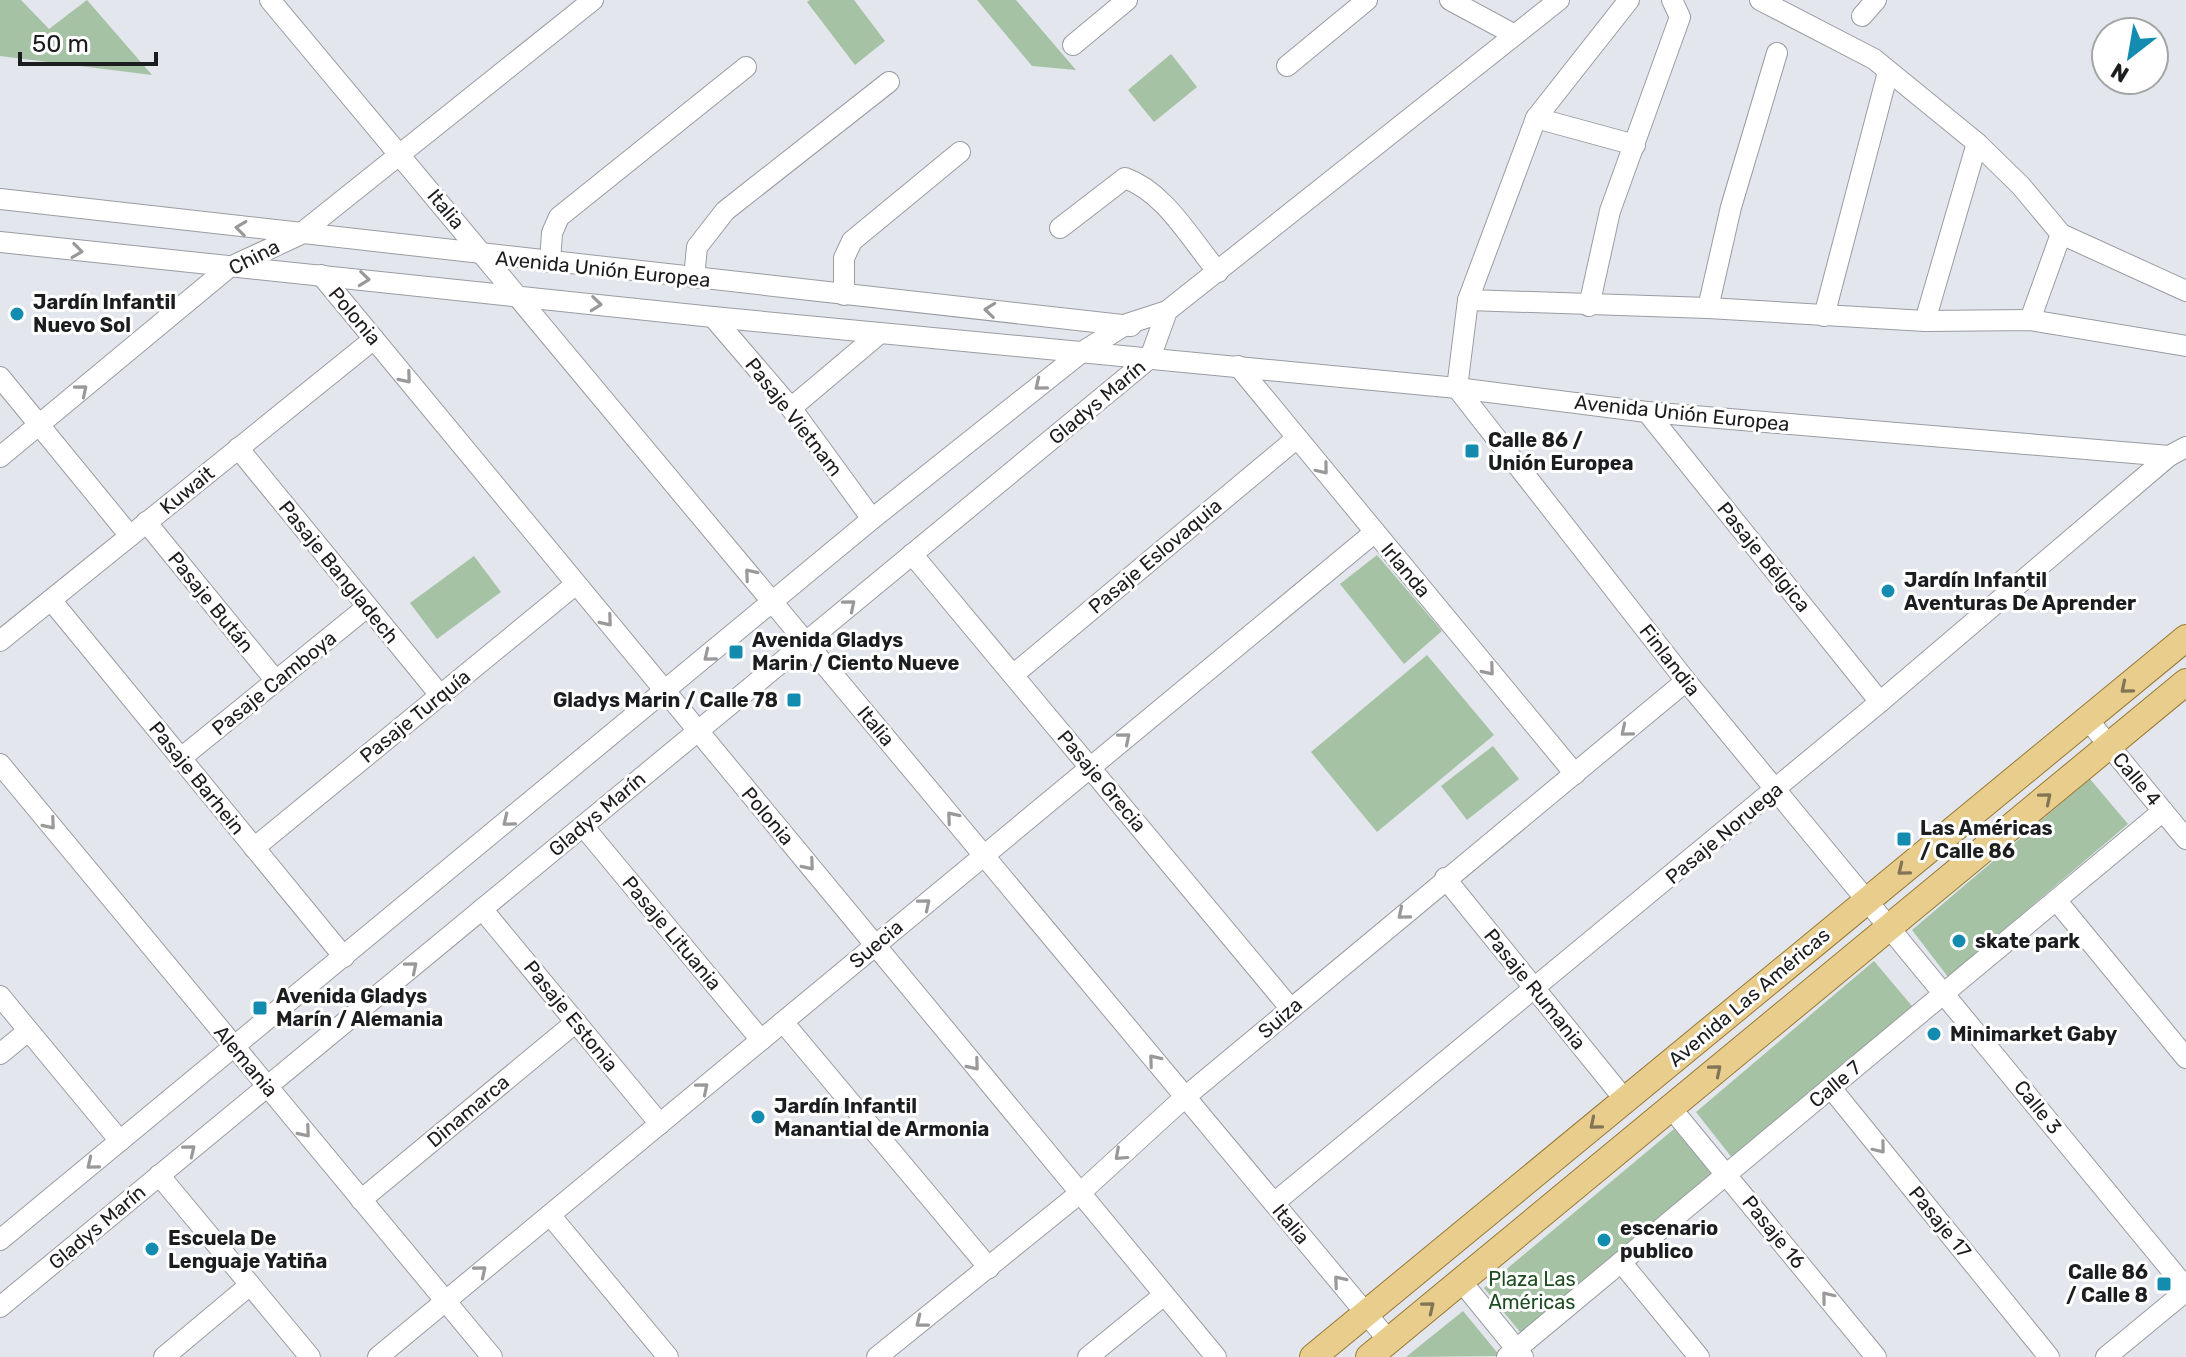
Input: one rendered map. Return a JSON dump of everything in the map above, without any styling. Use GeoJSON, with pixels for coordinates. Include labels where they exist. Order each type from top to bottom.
{"type":"FeatureCollection","features":[{"type":"Feature","properties":{"kind":"main road","name":"Avenida Las Américas"},"geometry":{"type":"LineString","coordinates":[[1313,1357],[2186,638]]}},
{"type":"Feature","properties":{"kind":"main road","name":"Avenida Las Américas"},"geometry":{"type":"LineString","coordinates":[[1379,1349],[2109,746],[2183,691]]}},
{"type":"Feature","properties":{"kind":"street","name":"Italia"},"geometry":{"type":"LineString","coordinates":[[270,0],[1366,1314],[1379,1349]]}},
{"type":"Feature","properties":{"kind":"street","name":"China"},"geometry":{"type":"LineString","coordinates":[[0,457],[228,268],[299,235],[402,156],[593,0]]}},
{"type":"Feature","properties":{"kind":"street"},"geometry":{"type":"LineString","coordinates":[[1073,45],[1127,0]]}},
{"type":"Feature","properties":{"kind":"street"},"geometry":{"type":"LineString","coordinates":[[1287,66],[1367,0]]}},
{"type":"Feature","properties":{"kind":"street"},"geometry":{"type":"LineString","coordinates":[[1450,0],[1513,34]]}},
{"type":"Feature","properties":{"kind":"street"},"geometry":{"type":"LineString","coordinates":[[1167,311],[1559,0]]}},
{"type":"Feature","properties":{"kind":"street"},"geometry":{"type":"LineString","coordinates":[[1457,388],[1468,300],[1536,118],[1629,0]]}},
{"type":"Feature","properties":{"kind":"street"},"geometry":{"type":"LineString","coordinates":[[1589,306],[1610,211],[1680,17],[1672,0]]}},
{"type":"Feature","properties":{"kind":"street"},"geometry":{"type":"LineString","coordinates":[[1760,0],[1842,41],[1888,72],[1977,143],[2021,186],[2061,234],[2186,291]]}},
{"type":"Feature","properties":{"kind":"street"},"geometry":{"type":"LineString","coordinates":[[1862,16],[1876,0]]}},
{"type":"Feature","properties":{"kind":"street"},"geometry":{"type":"LineString","coordinates":[[1708,308],[1731,207],[1777,53]]}},
{"type":"Feature","properties":{"kind":"street"},"geometry":{"type":"LineString","coordinates":[[550,262],[552,233],[565,211],[746,67]]}},
{"type":"Feature","properties":{"kind":"street"},"geometry":{"type":"LineString","coordinates":[[1824,316],[1888,72]]}},
{"type":"Feature","properties":{"kind":"street"},"geometry":{"type":"LineString","coordinates":[[694,278],[697,247],[725,211],[889,82]]}},
{"type":"Feature","properties":{"kind":"street"},"geometry":{"type":"LineString","coordinates":[[1536,118],[1635,145]]}},
{"type":"Feature","properties":{"kind":"street"},"geometry":{"type":"LineString","coordinates":[[1925,321],[1977,143]]}},
{"type":"Feature","properties":{"kind":"street"},"geometry":{"type":"LineString","coordinates":[[844,295],[844,258],[852,241],[960,152]]}},
{"type":"Feature","properties":{"kind":"street"},"geometry":{"type":"LineString","coordinates":[[1060,228],[1125,178],[1142,184],[1156,196],[1218,272]]}},
{"type":"Feature","properties":{"kind":"street","name":"Avenida Unión Europea"},"geometry":{"type":"LineString","coordinates":[[0,199],[485,256],[1127,324],[1159,338],[1197,362]]}},
{"type":"Feature","properties":{"kind":"street"},"geometry":{"type":"LineString","coordinates":[[2030,320],[2061,234]]}},
{"type":"Feature","properties":{"kind":"street","name":"Avenida Unión Europea"},"geometry":{"type":"LineString","coordinates":[[0,242],[713,317],[1457,388],[1647,412],[2177,451]]}},
{"type":"Feature","properties":{"kind":"street","name":"Polonia"},"geometry":{"type":"LineString","coordinates":[[321,275],[1216,1357]]}},
{"type":"Feature","properties":{"kind":"street"},"geometry":{"type":"LineString","coordinates":[[1468,300],[1708,308],[1925,321],[2030,320],[2186,346]]}},
{"type":"Feature","properties":{"kind":"street","name":"Gladys Marín"},"geometry":{"type":"LineString","coordinates":[[0,1240],[872,519],[1082,352],[1127,324],[1167,311]]}},
{"type":"Feature","properties":{"kind":"street","name":"Gladys Marín"},"geometry":{"type":"LineString","coordinates":[[0,1307],[1150,358],[1167,311]]}},
{"type":"Feature","properties":{"kind":"street","name":"Pasaje Vietnam"},"geometry":{"type":"LineString","coordinates":[[713,317],[791,408],[872,519]]}},
{"type":"Feature","properties":{"kind":"street"},"geometry":{"type":"LineString","coordinates":[[791,408],[880,333]]}},
{"type":"Feature","properties":{"kind":"street","name":"Kuwait"},"geometry":{"type":"LineString","coordinates":[[0,641],[374,339]]}},
{"type":"Feature","properties":{"kind":"street","name":"Irlanda"},"geometry":{"type":"LineString","coordinates":[[1238,366],[1575,774]]}},
{"type":"Feature","properties":{"kind":"street"},"geometry":{"type":"LineString","coordinates":[[0,377],[130,536]]}},
{"type":"Feature","properties":{"kind":"street","name":"Finlandia"},"geometry":{"type":"LineString","coordinates":[[1457,388],[1686,681],[1890,927]]}},
{"type":"Feature","properties":{"kind":"street","name":"Pasaje Bélgica"},"geometry":{"type":"LineString","coordinates":[[1647,412],[1880,702]]}},
{"type":"Feature","properties":{"kind":"street","name":"Pasaje Eslovaquia"},"geometry":{"type":"LineString","coordinates":[[1013,675],[1297,438]]}},
{"type":"Feature","properties":{"kind":"street","name":"Pasaje Bangladech"},"geometry":{"type":"LineString","coordinates":[[238,448],[440,695]]}},
{"type":"Feature","properties":{"kind":"street","name":"Pasaje Noruega"},"geometry":{"type":"LineString","coordinates":[[1274,1203],[1536,989],[2177,451]]}},
{"type":"Feature","properties":{"kind":"street","name":"Pasaje Bután"},"geometry":{"type":"LineString","coordinates":[[146,522],[276,681]]}},
{"type":"Feature","properties":{"kind":"street","name":"Suecia"},"geometry":{"type":"LineString","coordinates":[[378,1357],[1375,532]]}},
{"type":"Feature","properties":{"kind":"street","name":"Pasaje Grecia"},"geometry":{"type":"LineString","coordinates":[[912,554],[1291,1009]]}},
{"type":"Feature","properties":{"kind":"street","name":"Pasaje Turquía"},"geometry":{"type":"LineString","coordinates":[[254,848],[576,584]]}},
{"type":"Feature","properties":{"kind":"street","name":"Pasaje Barhein"},"geometry":{"type":"LineString","coordinates":[[51,600],[344,957]]}},
{"type":"Feature","properties":{"kind":"street","name":"Pasaje Camboya"},"geometry":{"type":"LineString","coordinates":[[181,758],[367,607]]}},
{"type":"Feature","properties":{"kind":"street","name":"Suiza"},"geometry":{"type":"LineString","coordinates":[[877,1357],[1080,1193],[1185,1097],[1686,681]]}},
{"type":"Feature","properties":{"kind":"street","name":"Calle 4"},"geometry":{"type":"LineString","coordinates":[[2088,720],[2186,839]]}},
{"type":"Feature","properties":{"kind":"street","name":"Alemania"},"geometry":{"type":"LineString","coordinates":[[0,764],[492,1357]]}},
{"type":"Feature","properties":{"kind":"street","name":"Calle 7"},"geometry":{"type":"LineString","coordinates":[[1516,1354],[1621,1262],[2163,811]]}},
{"type":"Feature","properties":{"kind":"street","name":"Pasaje Lituania"},"geometry":{"type":"LineString","coordinates":[[583,826],[761,1040]]}},
{"type":"Feature","properties":{"kind":"street","name":"Pasaje Rumania"},"geometry":{"type":"LineString","coordinates":[[1445,878],[1625,1100]]}},
{"type":"Feature","properties":{"kind":"street"},"geometry":{"type":"LineString","coordinates":[[2056,900],[2186,1058]]}},
{"type":"Feature","properties":{"kind":"street","name":"Pasaje Estonia"},"geometry":{"type":"LineString","coordinates":[[482,909],[660,1124]]}},
{"type":"Feature","properties":{"kind":"street","name":"Calle 3"},"geometry":{"type":"LineString","coordinates":[[1890,927],[2186,1289]]}},
{"type":"Feature","properties":{"kind":"street"},"geometry":{"type":"LineString","coordinates":[[0,996],[120,1141]]}},
{"type":"Feature","properties":{"kind":"street","name":"Dinamarca"},"geometry":{"type":"LineString","coordinates":[[361,1200],[576,1022]]}},
{"type":"Feature","properties":{"kind":"street"},"geometry":{"type":"LineString","coordinates":[[783,1022],[989,1268]]}},
{"type":"Feature","properties":{"kind":"street"},"geometry":{"type":"LineString","coordinates":[[0,1054],[28,1031]]}},
{"type":"Feature","properties":{"kind":"street","name":"Pasaje 17"},"geometry":{"type":"LineString","coordinates":[[1831,1088],[2049,1357]]}},
{"type":"Feature","properties":{"kind":"street","name":"Pasaje 16"},"geometry":{"type":"LineString","coordinates":[[1671,1108],[1876,1357]]}},
{"type":"Feature","properties":{"kind":"street"},"geometry":{"type":"LineString","coordinates":[[159,1175],[310,1357]]}},
{"type":"Feature","properties":{"kind":"street"},"geometry":{"type":"LineString","coordinates":[[550,1215],[668,1357]]}},
{"type":"Feature","properties":{"kind":"street"},"geometry":{"type":"LineString","coordinates":[[1621,1262],[1699,1357]]}},
{"type":"Feature","properties":{"kind":"street"},"geometry":{"type":"LineString","coordinates":[[1461,1281],[1516,1354]]}},
{"type":"Feature","properties":{"kind":"street"},"geometry":{"type":"LineString","coordinates":[[164,1357],[250,1285]]}},
{"type":"Feature","properties":{"kind":"street"},"geometry":{"type":"LineString","coordinates":[[2106,1357],[2186,1289]]}},
{"type":"Feature","properties":{"kind":"street"},"geometry":{"type":"LineString","coordinates":[[1088,1357],[1164,1295]]}},
{"type":"Feature","properties":{"kind":"green space"},"geometry":{"type":"Polygon","coordinates":[[[0,0],[21,0],[49,29],[87,0],[152,75],[0,56],[0,0]]]}},
{"type":"Feature","properties":{"kind":"green space"},"geometry":{"type":"Polygon","coordinates":[[[854,0],[885,41],[855,65],[807,2],[854,0]]]}},
{"type":"Feature","properties":{"kind":"green space"},"geometry":{"type":"Polygon","coordinates":[[[977,0],[1016,0],[1076,70],[1032,66],[977,0]]]}},
{"type":"Feature","properties":{"kind":"green space"},"geometry":{"type":"Polygon","coordinates":[[[1171,54],[1197,87],[1154,122],[1128,90],[1171,54]]]}},
{"type":"Feature","properties":{"kind":"green space"},"geometry":{"type":"Polygon","coordinates":[[[1377,555],[1442,631],[1404,664],[1340,584],[1377,555]]]}},
{"type":"Feature","properties":{"kind":"green space"},"geometry":{"type":"Polygon","coordinates":[[[474,556],[501,592],[437,639],[410,603],[474,556]]]}},
{"type":"Feature","properties":{"kind":"green space"},"geometry":{"type":"Polygon","coordinates":[[[1427,655],[1494,735],[1377,832],[1311,752],[1427,655]]]}},
{"type":"Feature","properties":{"kind":"green space"},"geometry":{"type":"Polygon","coordinates":[[[1493,746],[1519,779],[1467,820],[1441,786],[1493,746]]]}},
{"type":"Feature","properties":{"kind":"green space"},"geometry":{"type":"Polygon","coordinates":[[[2090,779],[2128,824],[1948,977],[1912,930],[2090,779]]]}},
{"type":"Feature","properties":{"kind":"green space"},"geometry":{"type":"Polygon","coordinates":[[[1874,961],[1912,1006],[1733,1159],[1696,1112],[1874,961]]]}},
{"type":"Feature","properties":{"kind":"green space","name":"Plaza Las Américas"},"geometry":{"type":"Polygon","coordinates":[[[1674,1129],[1714,1176],[1525,1338],[1484,1288],[1674,1129]]]}},
{"type":"Feature","properties":{"kind":"green space","name":"Plaza Las Américas"},"geometry":{"type":"Polygon","coordinates":[[[1463,1311],[1500,1356],[1406,1357],[1463,1311]]]}},
{"type":"Feature","properties":{"kind":"place","name":"Jardín Infantil Nuevo Sol"},"geometry":{"type":"Point","coordinates":[17,314]}},
{"type":"Feature","properties":{"kind":"place","name":"Calle 86 / Unión Europea"},"geometry":{"type":"Point","coordinates":[1472,451]}},
{"type":"Feature","properties":{"kind":"place","name":"Jardín Infantil Aventuras De Aprender"},"geometry":{"type":"Point","coordinates":[1888,591]}},
{"type":"Feature","properties":{"kind":"place","name":"Avenida Gladys Marin / Ciento Nueve"},"geometry":{"type":"Point","coordinates":[736,652]}},
{"type":"Feature","properties":{"kind":"place","name":"Gladys Marin / Calle 78"},"geometry":{"type":"Point","coordinates":[794,700]}},
{"type":"Feature","properties":{"kind":"place","name":"Las Américas / Calle 86"},"geometry":{"type":"Point","coordinates":[1904,839]}},
{"type":"Feature","properties":{"kind":"place","name":"skate park"},"geometry":{"type":"Point","coordinates":[1959,941]}},
{"type":"Feature","properties":{"kind":"place","name":"Avenida Gladys Marín / Alemania"},"geometry":{"type":"Point","coordinates":[260,1008]}},
{"type":"Feature","properties":{"kind":"place","name":"Minimarket Gaby"},"geometry":{"type":"Point","coordinates":[1934,1034]}},
{"type":"Feature","properties":{"kind":"place","name":"Jardín Infantil Manantial de Armonia"},"geometry":{"type":"Point","coordinates":[758,1117]}},
{"type":"Feature","properties":{"kind":"place","name":"escenario publico"},"geometry":{"type":"Point","coordinates":[1604,1240]}},
{"type":"Feature","properties":{"kind":"place","name":"Escuela De Lenguaje Yatiña"},"geometry":{"type":"Point","coordinates":[152,1249]}},
{"type":"Feature","properties":{"kind":"place","name":"Calle 86 / Calle 8"},"geometry":{"type":"Point","coordinates":[2164,1284]}}]}
